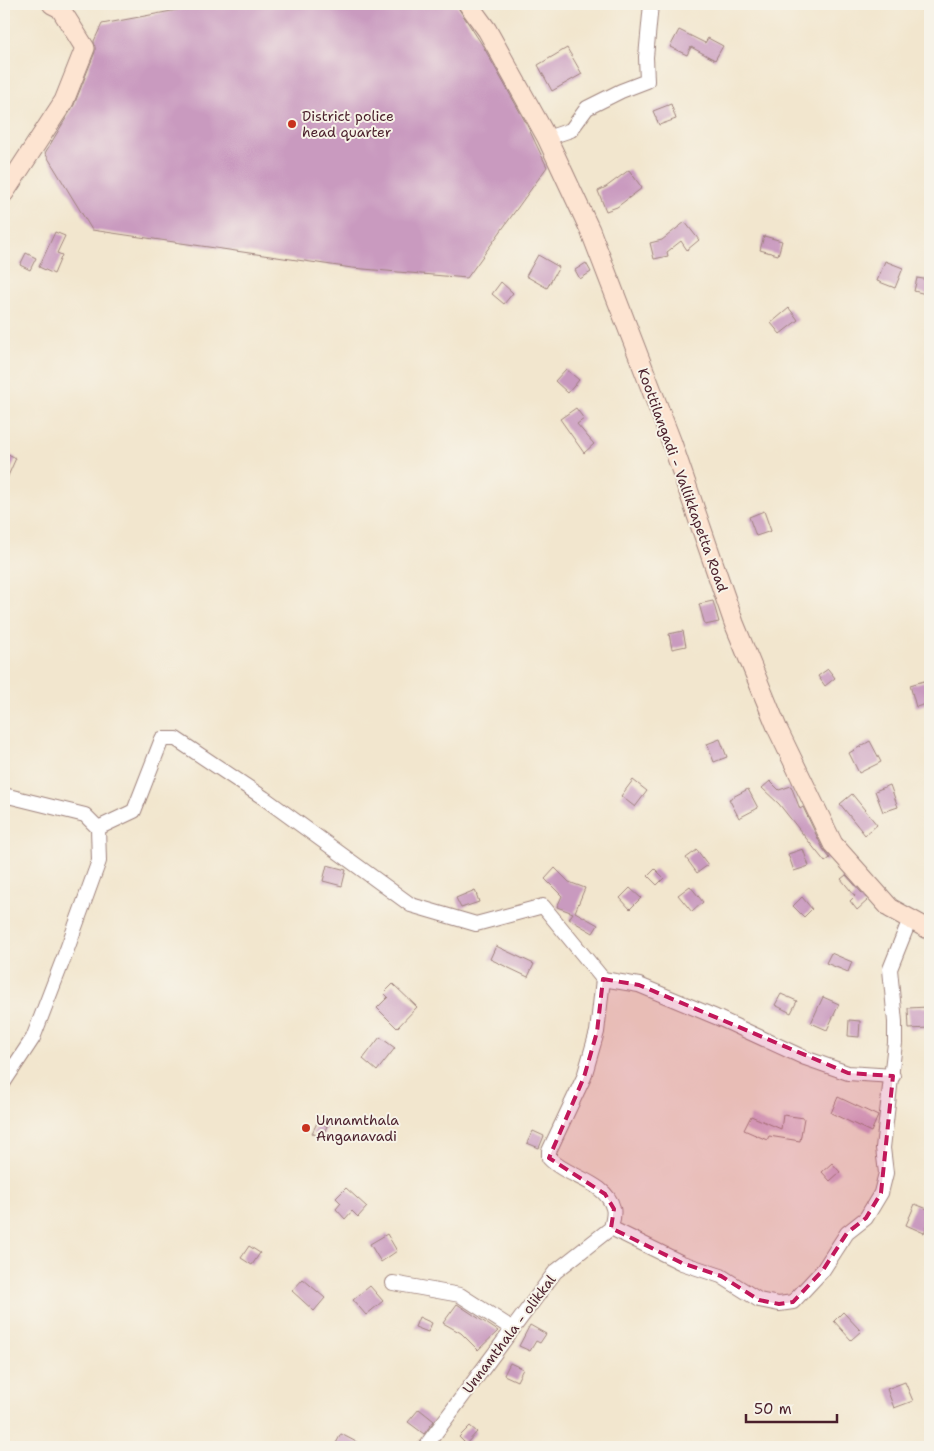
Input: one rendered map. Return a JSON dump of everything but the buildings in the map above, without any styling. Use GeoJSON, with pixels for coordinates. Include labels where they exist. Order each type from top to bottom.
{"type":"FeatureCollection","features":[{"type":"Feature","properties":{"kind":"main road"},"geometry":{"type":"LineString","coordinates":[[4,193],[64,101],[85,48],[60,8],[52,4]]}},
{"type":"Feature","properties":{"kind":"main road","name":"Koottilangadi - Vallikkapetta Road"},"geometry":{"type":"LineString","coordinates":[[468,4],[487,30],[547,138],[590,230],[672,443],[734,623],[778,730],[833,844],[890,908],[930,930]]}},
{"type":"Feature","properties":{"kind":"street"},"geometry":{"type":"LineString","coordinates":[[547,138],[571,130],[587,108],[621,91],[647,81],[646,57],[651,4]]}},
{"type":"Feature","properties":{"kind":"street"},"geometry":{"type":"LineString","coordinates":[[926,4],[930,5]]}},
{"type":"Feature","properties":{"kind":"street"},"geometry":{"type":"LineString","coordinates":[[98,828],[134,811],[162,739],[176,739],[264,798],[411,905],[476,924],[543,906],[603,980],[639,985],[716,1016],[805,1058],[848,1073],[893,1076]]}},
{"type":"Feature","properties":{"kind":"street"},"geometry":{"type":"LineString","coordinates":[[4,795],[85,815],[98,828],[99,861],[33,1038],[4,1082]]}},
{"type":"Feature","properties":{"kind":"street"},"geometry":{"type":"LineString","coordinates":[[603,980],[597,1032],[584,1077],[549,1151],[549,1158],[554,1164],[580,1177],[604,1194],[614,1209],[611,1228],[682,1263],[721,1276],[759,1300],[779,1304],[793,1302],[823,1270],[847,1233],[866,1218],[881,1193],[886,1173],[883,1148],[893,1076],[896,1022],[890,969],[910,919]]}},
{"type":"Feature","properties":{"kind":"street","name":"Unnamthala - olikkal"},"geometry":{"type":"LineString","coordinates":[[425,1447],[555,1272],[611,1228]]}},
{"type":"Feature","properties":{"kind":"street"},"geometry":{"type":"LineString","coordinates":[[393,1283],[460,1295],[513,1329]]}},
{"type":"Feature","properties":{"kind":"highlighted area"},"geometry":{"type":"Polygon","coordinates":[[[603,979],[639,985],[848,1073],[893,1076],[881,1193],[866,1218],[847,1233],[823,1270],[793,1302],[779,1304],[759,1300],[721,1276],[682,1263],[611,1228],[614,1209],[605,1194],[549,1158],[584,1077],[597,1032],[603,979]]]}},
{"type":"Feature","properties":{"kind":"place","name":"District police head quarter"},"geometry":{"type":"Point","coordinates":[292,124]}},
{"type":"Feature","properties":{"kind":"place","name":"Unnamthala Anganavadi"},"geometry":{"type":"Point","coordinates":[306,1128]}}]}
